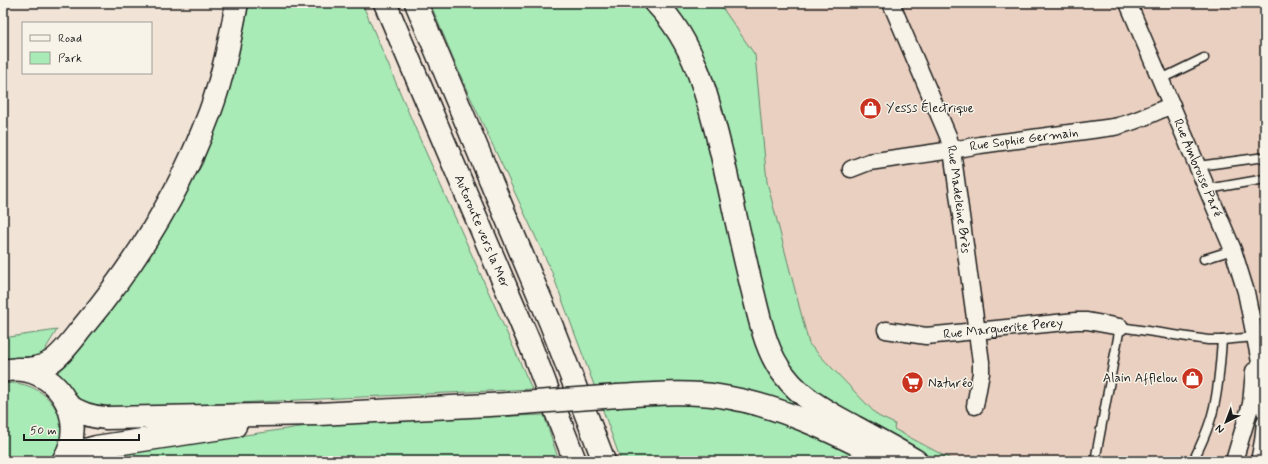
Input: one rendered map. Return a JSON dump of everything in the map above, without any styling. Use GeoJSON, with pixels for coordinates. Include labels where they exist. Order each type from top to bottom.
{"type":"FeatureCollection","features":[{"type":"Feature","properties":{"kind":"main road"},"geometry":{"type":"LineString","coordinates":[[10,370],[44,366],[61,354],[111,291],[134,259],[155,225],[195,148],[210,111],[230,37],[237,3]]}},
{"type":"Feature","properties":{"kind":"main road","name":"Autoroute vers la Mer"},"geometry":{"type":"LineString","coordinates":[[385,3],[530,344],[575,461]]}},
{"type":"Feature","properties":{"kind":"main road"},"geometry":{"type":"LineString","coordinates":[[416,3],[551,324],[604,461]]}},
{"type":"Feature","properties":{"kind":"main road"},"geometry":{"type":"LineString","coordinates":[[656,3],[676,27],[701,78],[713,117],[758,312],[771,352],[777,365],[784,376],[810,401],[916,461]]}},
{"type":"Feature","properties":{"kind":"main road"},"geometry":{"type":"LineString","coordinates":[[10,370],[36,374],[44,378],[59,390],[68,405],[73,423],[73,432],[65,461]]}},
{"type":"Feature","properties":{"kind":"main road"},"geometry":{"type":"LineString","coordinates":[[68,405],[83,414],[93,417],[106,418],[319,414],[508,404],[618,396],[689,394],[718,396],[772,408],[833,433],[890,461]]}},
{"type":"Feature","properties":{"kind":"main road"},"geometry":{"type":"LineString","coordinates":[[65,461],[85,450],[97,447],[319,414]]}},
{"type":"Feature","properties":{"kind":"street","name":"Rue Madeleine Brès"},"geometry":{"type":"LineString","coordinates":[[890,3],[948,136],[952,150],[977,332],[981,373],[975,406]]}},
{"type":"Feature","properties":{"kind":"street","name":"Rue Ambroise Paré"},"geometry":{"type":"LineString","coordinates":[[1128,3],[1233,250],[1246,292],[1262,372],[1265,411]]}},
{"type":"Feature","properties":{"kind":"street","name":"Rue Sophie Germain"},"geometry":{"type":"LineString","coordinates":[[851,169],[869,162],[1123,125],[1172,105]]}},
{"type":"Feature","properties":{"kind":"street","name":"Rue Marguerite Perey"},"geometry":{"type":"LineString","coordinates":[[886,330],[926,336],[1076,321],[1087,321],[1120,327]]}},
{"type":"Feature","properties":{"kind":"street","name":"Rue Ambroise Paré"},"geometry":{"type":"LineString","coordinates":[[1234,461],[1251,404],[1255,337]]}},
{"type":"Feature","properties":{"kind":"street"},"geometry":{"type":"LineString","coordinates":[[1259,461],[1264,440],[1265,422]]}},
{"type":"Feature","properties":{"kind":"lane"},"geometry":{"type":"LineString","coordinates":[[1161,79],[1204,58]]}},
{"type":"Feature","properties":{"kind":"lane"},"geometry":{"type":"LineString","coordinates":[[1198,166],[1265,157]]}},
{"type":"Feature","properties":{"kind":"lane"},"geometry":{"type":"LineString","coordinates":[[1208,189],[1265,179]]}},
{"type":"Feature","properties":{"kind":"lane"},"geometry":{"type":"LineString","coordinates":[[1204,259],[1233,250]]}},
{"type":"Feature","properties":{"kind":"lane"},"geometry":{"type":"LineString","coordinates":[[1095,461],[1120,327],[1193,339],[1222,340],[1255,337]]}},
{"type":"Feature","properties":{"kind":"lane"},"geometry":{"type":"LineString","coordinates":[[1193,461],[1209,425],[1213,411],[1217,394],[1222,340]]}},
{"type":"Feature","properties":{"kind":"shaded area"},"geometry":{"type":"Polygon","coordinates":[[[719,3],[1265,3],[1265,461],[954,461],[893,429],[895,424],[878,416],[809,344],[767,182],[755,55],[719,3]]]}},
{"type":"Feature","properties":{"kind":"green space"},"geometry":{"type":"Polygon","coordinates":[[[249,3],[362,3],[419,137],[532,389],[109,409],[88,407],[75,395],[55,372],[110,310],[140,269],[203,163],[249,3]]]}},
{"type":"Feature","properties":{"kind":"green space"},"geometry":{"type":"Polygon","coordinates":[[[430,3],[719,3],[755,55],[767,182],[809,344],[878,416],[895,424],[894,429],[954,461],[621,461],[551,270],[465,86],[430,3]]]}},
{"type":"Feature","properties":{"kind":"green space"},"geometry":{"type":"Polygon","coordinates":[[[57,330],[40,358],[3,363],[3,338],[57,330]]]}},
{"type":"Feature","properties":{"kind":"green space"},"geometry":{"type":"Polygon","coordinates":[[[14,383],[28,386],[40,392],[50,401],[57,411],[61,423],[61,436],[58,449],[50,461],[3,461],[3,384],[14,383]]]}},
{"type":"Feature","properties":{"kind":"green space"},"geometry":{"type":"Polygon","coordinates":[[[544,415],[559,461],[96,461],[143,450],[334,422],[544,415]]]}},
{"type":"Feature","properties":{"kind":"place","name":"Yesss Électrique"},"geometry":{"type":"Point","coordinates":[870,108]}},
{"type":"Feature","properties":{"kind":"place","name":"Alain Afflelou"},"geometry":{"type":"Point","coordinates":[1193,378]}},
{"type":"Feature","properties":{"kind":"place","name":"Naturéo"},"geometry":{"type":"Point","coordinates":[913,383]}}]}
